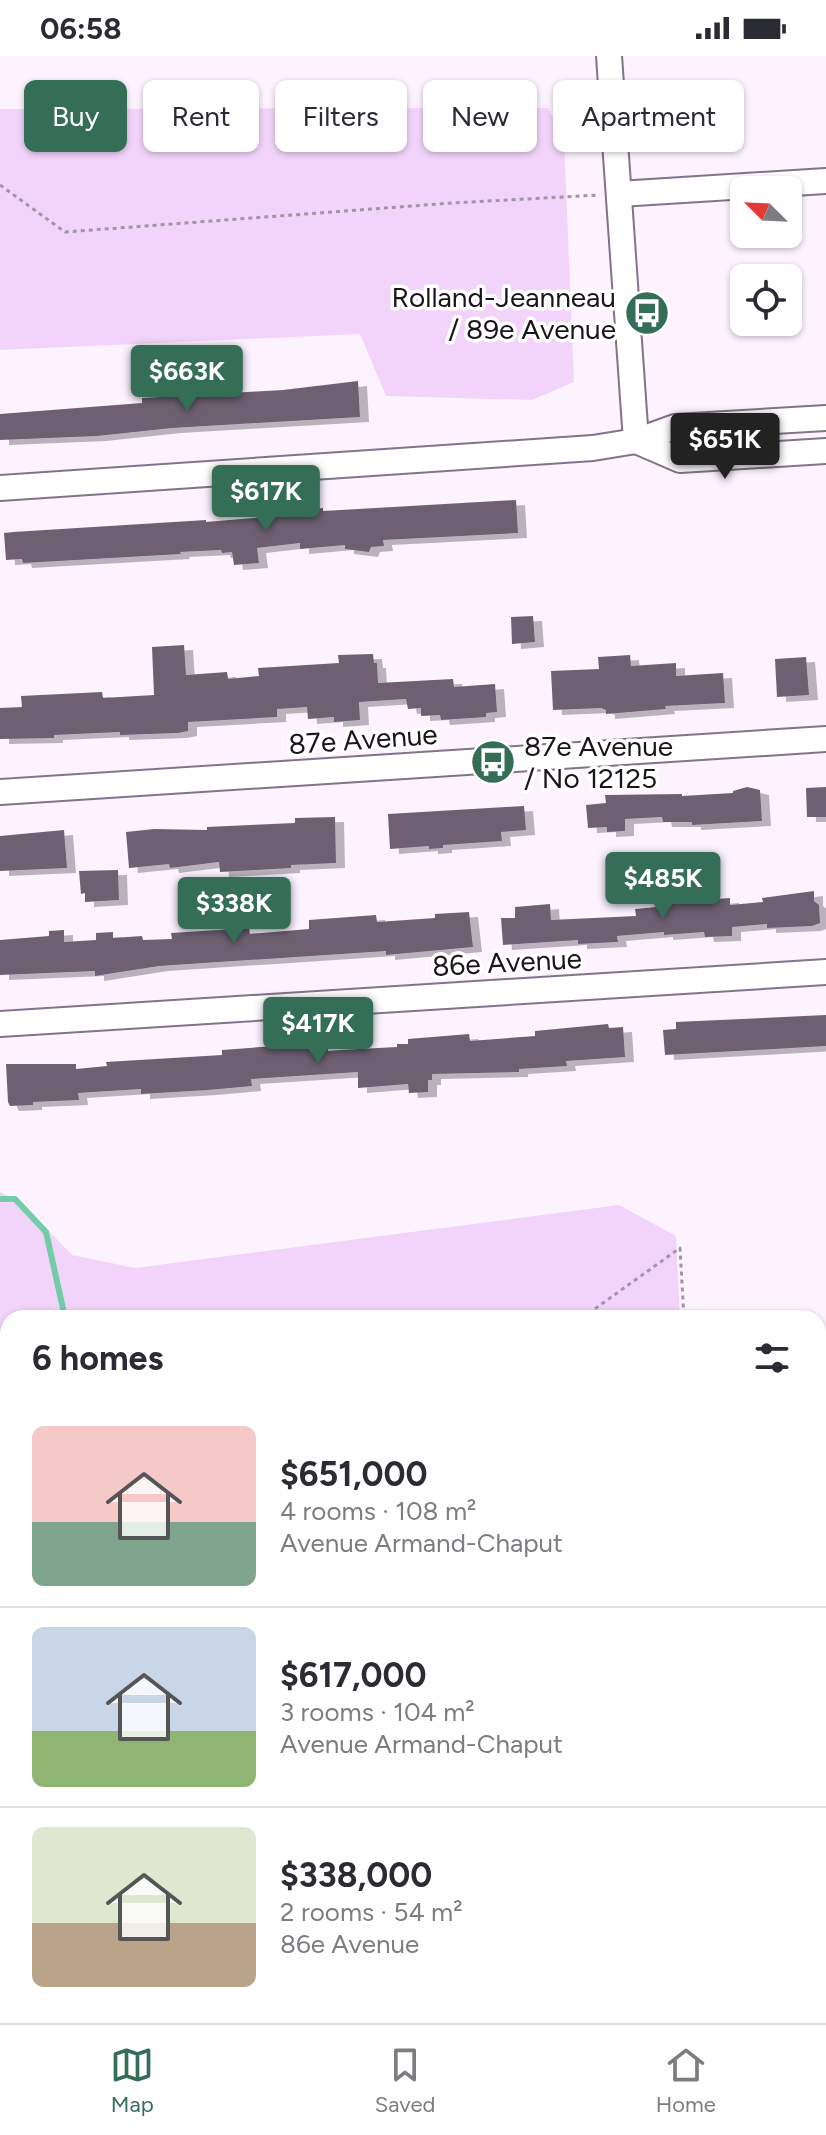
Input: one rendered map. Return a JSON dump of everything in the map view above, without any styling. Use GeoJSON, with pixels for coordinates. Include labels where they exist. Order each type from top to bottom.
{"type":"FeatureCollection","features":[{"type":"Feature","properties":{"kind":"street"},"geometry":{"type":"LineString","coordinates":[[609,56],[636,441]]}},
{"type":"Feature","properties":{"kind":"street"},"geometry":{"type":"LineString","coordinates":[[619,194],[826,181]]}},
{"type":"Feature","properties":{"kind":"street"},"geometry":{"type":"LineString","coordinates":[[0,488],[578,449],[636,441],[675,427],[826,418]]}},
{"type":"Feature","properties":{"kind":"street"},"geometry":{"type":"LineString","coordinates":[[636,441],[680,460],[826,451]]}},
{"type":"Feature","properties":{"kind":"street","name":"87e Avenue"},"geometry":{"type":"LineString","coordinates":[[0,792],[826,739]]}},
{"type":"Feature","properties":{"kind":"street","name":"86e Avenue"},"geometry":{"type":"LineString","coordinates":[[0,1024],[826,972]]}},
{"type":"Feature","properties":{"kind":"path"},"geometry":{"type":"LineString","coordinates":[[0,185],[65,232],[452,203],[619,194]]}},
{"type":"Feature","properties":{"kind":"path"},"geometry":{"type":"LineString","coordinates":[[593,1310],[680,1248],[684,1310]]}},
{"type":"Feature","properties":{"kind":"shaded area"},"geometry":{"type":"Polygon","coordinates":[[[275,108],[275,152],[407,152],[407,108],[423,108],[423,152],[537,152],[537,108],[548,108],[553,118],[553,152],[565,152],[574,382],[532,400],[386,396],[360,334],[0,350],[0,109],[24,109],[24,152],[127,152],[127,109],[143,109],[143,152],[259,152],[259,109],[275,108]]]}},
{"type":"Feature","properties":{"kind":"shaded area"},"geometry":{"type":"Polygon","coordinates":[[[0,1192],[25,1206],[72,1255],[135,1268],[619,1205],[676,1236],[680,1310],[0,1310],[0,1192]]]}},
{"type":"Feature","properties":{"kind":"building"},"geometry":{"type":"Polygon","coordinates":[[[358,381],[360,417],[0,440],[0,414],[142,403],[142,398],[283,390],[358,381]]]}},
{"type":"Feature","properties":{"kind":"building"},"geometry":{"type":"Polygon","coordinates":[[[516,500],[518,533],[383,540],[384,546],[371,547],[369,552],[345,549],[345,545],[300,549],[300,543],[257,548],[259,563],[234,565],[232,552],[222,553],[221,550],[23,563],[22,559],[6,560],[4,533],[206,522],[298,514],[298,511],[323,508],[323,511],[516,500]]]}},
{"type":"Feature","properties":{"kind":"building"},"geometry":{"type":"Polygon","coordinates":[[[533,616],[535,642],[512,644],[511,617],[533,616]]]}},
{"type":"Feature","properties":{"kind":"building"},"geometry":{"type":"Polygon","coordinates":[[[184,645],[186,675],[227,672],[228,679],[259,676],[258,668],[339,663],[338,655],[373,654],[374,663],[377,663],[378,683],[453,679],[454,687],[495,684],[497,712],[486,713],[486,717],[441,720],[440,715],[421,716],[421,708],[408,709],[406,699],[359,702],[360,720],[334,722],[334,717],[308,719],[307,707],[277,709],[277,717],[188,722],[188,731],[178,733],[120,735],[120,732],[0,739],[0,708],[22,707],[21,696],[102,692],[103,698],[154,695],[152,647],[184,645]]]}},
{"type":"Feature","properties":{"kind":"building"},"geometry":{"type":"Polygon","coordinates":[[[630,655],[631,666],[676,663],[676,676],[723,673],[725,703],[665,706],[666,709],[606,714],[606,710],[601,708],[553,710],[551,671],[599,669],[598,657],[630,655]]]}},
{"type":"Feature","properties":{"kind":"building"},"geometry":{"type":"Polygon","coordinates":[[[806,657],[809,695],[777,697],[775,659],[806,657]]]}},
{"type":"Feature","properties":{"kind":"building"},"geometry":{"type":"Polygon","coordinates":[[[747,787],[760,790],[762,821],[692,825],[692,822],[663,822],[662,817],[625,819],[625,831],[607,832],[607,827],[588,828],[586,805],[606,803],[605,795],[682,796],[733,793],[747,787]]]}},
{"type":"Feature","properties":{"kind":"building"},"geometry":{"type":"Polygon","coordinates":[[[826,787],[826,817],[807,817],[806,788],[826,787]]]}},
{"type":"Feature","properties":{"kind":"building"},"geometry":{"type":"Polygon","coordinates":[[[524,806],[526,830],[501,832],[502,841],[443,845],[443,848],[429,849],[429,846],[390,849],[388,814],[524,806]]]}},
{"type":"Feature","properties":{"kind":"building"},"geometry":{"type":"Polygon","coordinates":[[[335,817],[336,863],[220,872],[219,862],[170,868],[169,864],[129,868],[126,832],[207,830],[207,827],[295,823],[295,818],[335,817]]]}},
{"type":"Feature","properties":{"kind":"building"},"geometry":{"type":"Polygon","coordinates":[[[64,830],[67,868],[0,871],[0,836],[64,830]]]}},
{"type":"Feature","properties":{"kind":"building"},"geometry":{"type":"Polygon","coordinates":[[[118,870],[119,900],[85,902],[85,893],[81,894],[79,871],[118,870]]]}},
{"type":"Feature","properties":{"kind":"building"},"geometry":{"type":"Polygon","coordinates":[[[814,891],[820,923],[812,926],[767,928],[767,924],[732,927],[732,936],[705,937],[704,932],[664,935],[664,932],[617,936],[618,942],[578,944],[578,940],[503,945],[501,918],[515,918],[515,907],[550,904],[551,920],[636,916],[635,909],[657,907],[658,896],[689,895],[689,901],[730,898],[730,905],[763,902],[762,898],[814,891]]]}},
{"type":"Feature","properties":{"kind":"building"},"geometry":{"type":"Polygon","coordinates":[[[469,912],[473,947],[386,955],[386,951],[159,966],[95,976],[95,971],[0,975],[0,940],[49,936],[49,931],[64,930],[64,942],[96,940],[96,933],[113,932],[113,938],[142,936],[143,940],[172,939],[171,933],[249,928],[250,934],[309,929],[309,920],[376,915],[377,922],[469,912]]]}},
{"type":"Feature","properties":{"kind":"building"},"geometry":{"type":"Polygon","coordinates":[[[826,1015],[826,1046],[665,1055],[663,1030],[676,1029],[676,1022],[826,1015]]]}},
{"type":"Feature","properties":{"kind":"building"},"geometry":{"type":"Polygon","coordinates":[[[608,1024],[609,1028],[623,1027],[625,1057],[566,1061],[567,1066],[519,1069],[519,1072],[432,1074],[432,1080],[428,1080],[428,1092],[409,1093],[408,1084],[358,1088],[358,1072],[251,1079],[252,1086],[208,1090],[141,1094],[141,1089],[78,1093],[79,1100],[33,1102],[33,1105],[10,1106],[8,1102],[6,1064],[76,1064],[76,1069],[107,1066],[106,1062],[222,1055],[222,1050],[300,1044],[300,1049],[328,1047],[328,1051],[397,1047],[397,1044],[408,1044],[408,1039],[469,1034],[470,1041],[535,1036],[535,1031],[608,1024]]]}},
{"type":"Feature","properties":{"kind":"waterway"},"geometry":{"type":"LineString","coordinates":[[0,1199],[15,1199],[46,1232],[63,1310]]}},
{"type":"Feature","properties":{"kind":"place","name":"Rolland-Jeanneau / 89e Avenue"},"geometry":{"type":"Point","coordinates":[647,313]}},
{"type":"Feature","properties":{"kind":"place","name":"87e Avenue / No 12125"},"geometry":{"type":"Point","coordinates":[493,762]}}]}
